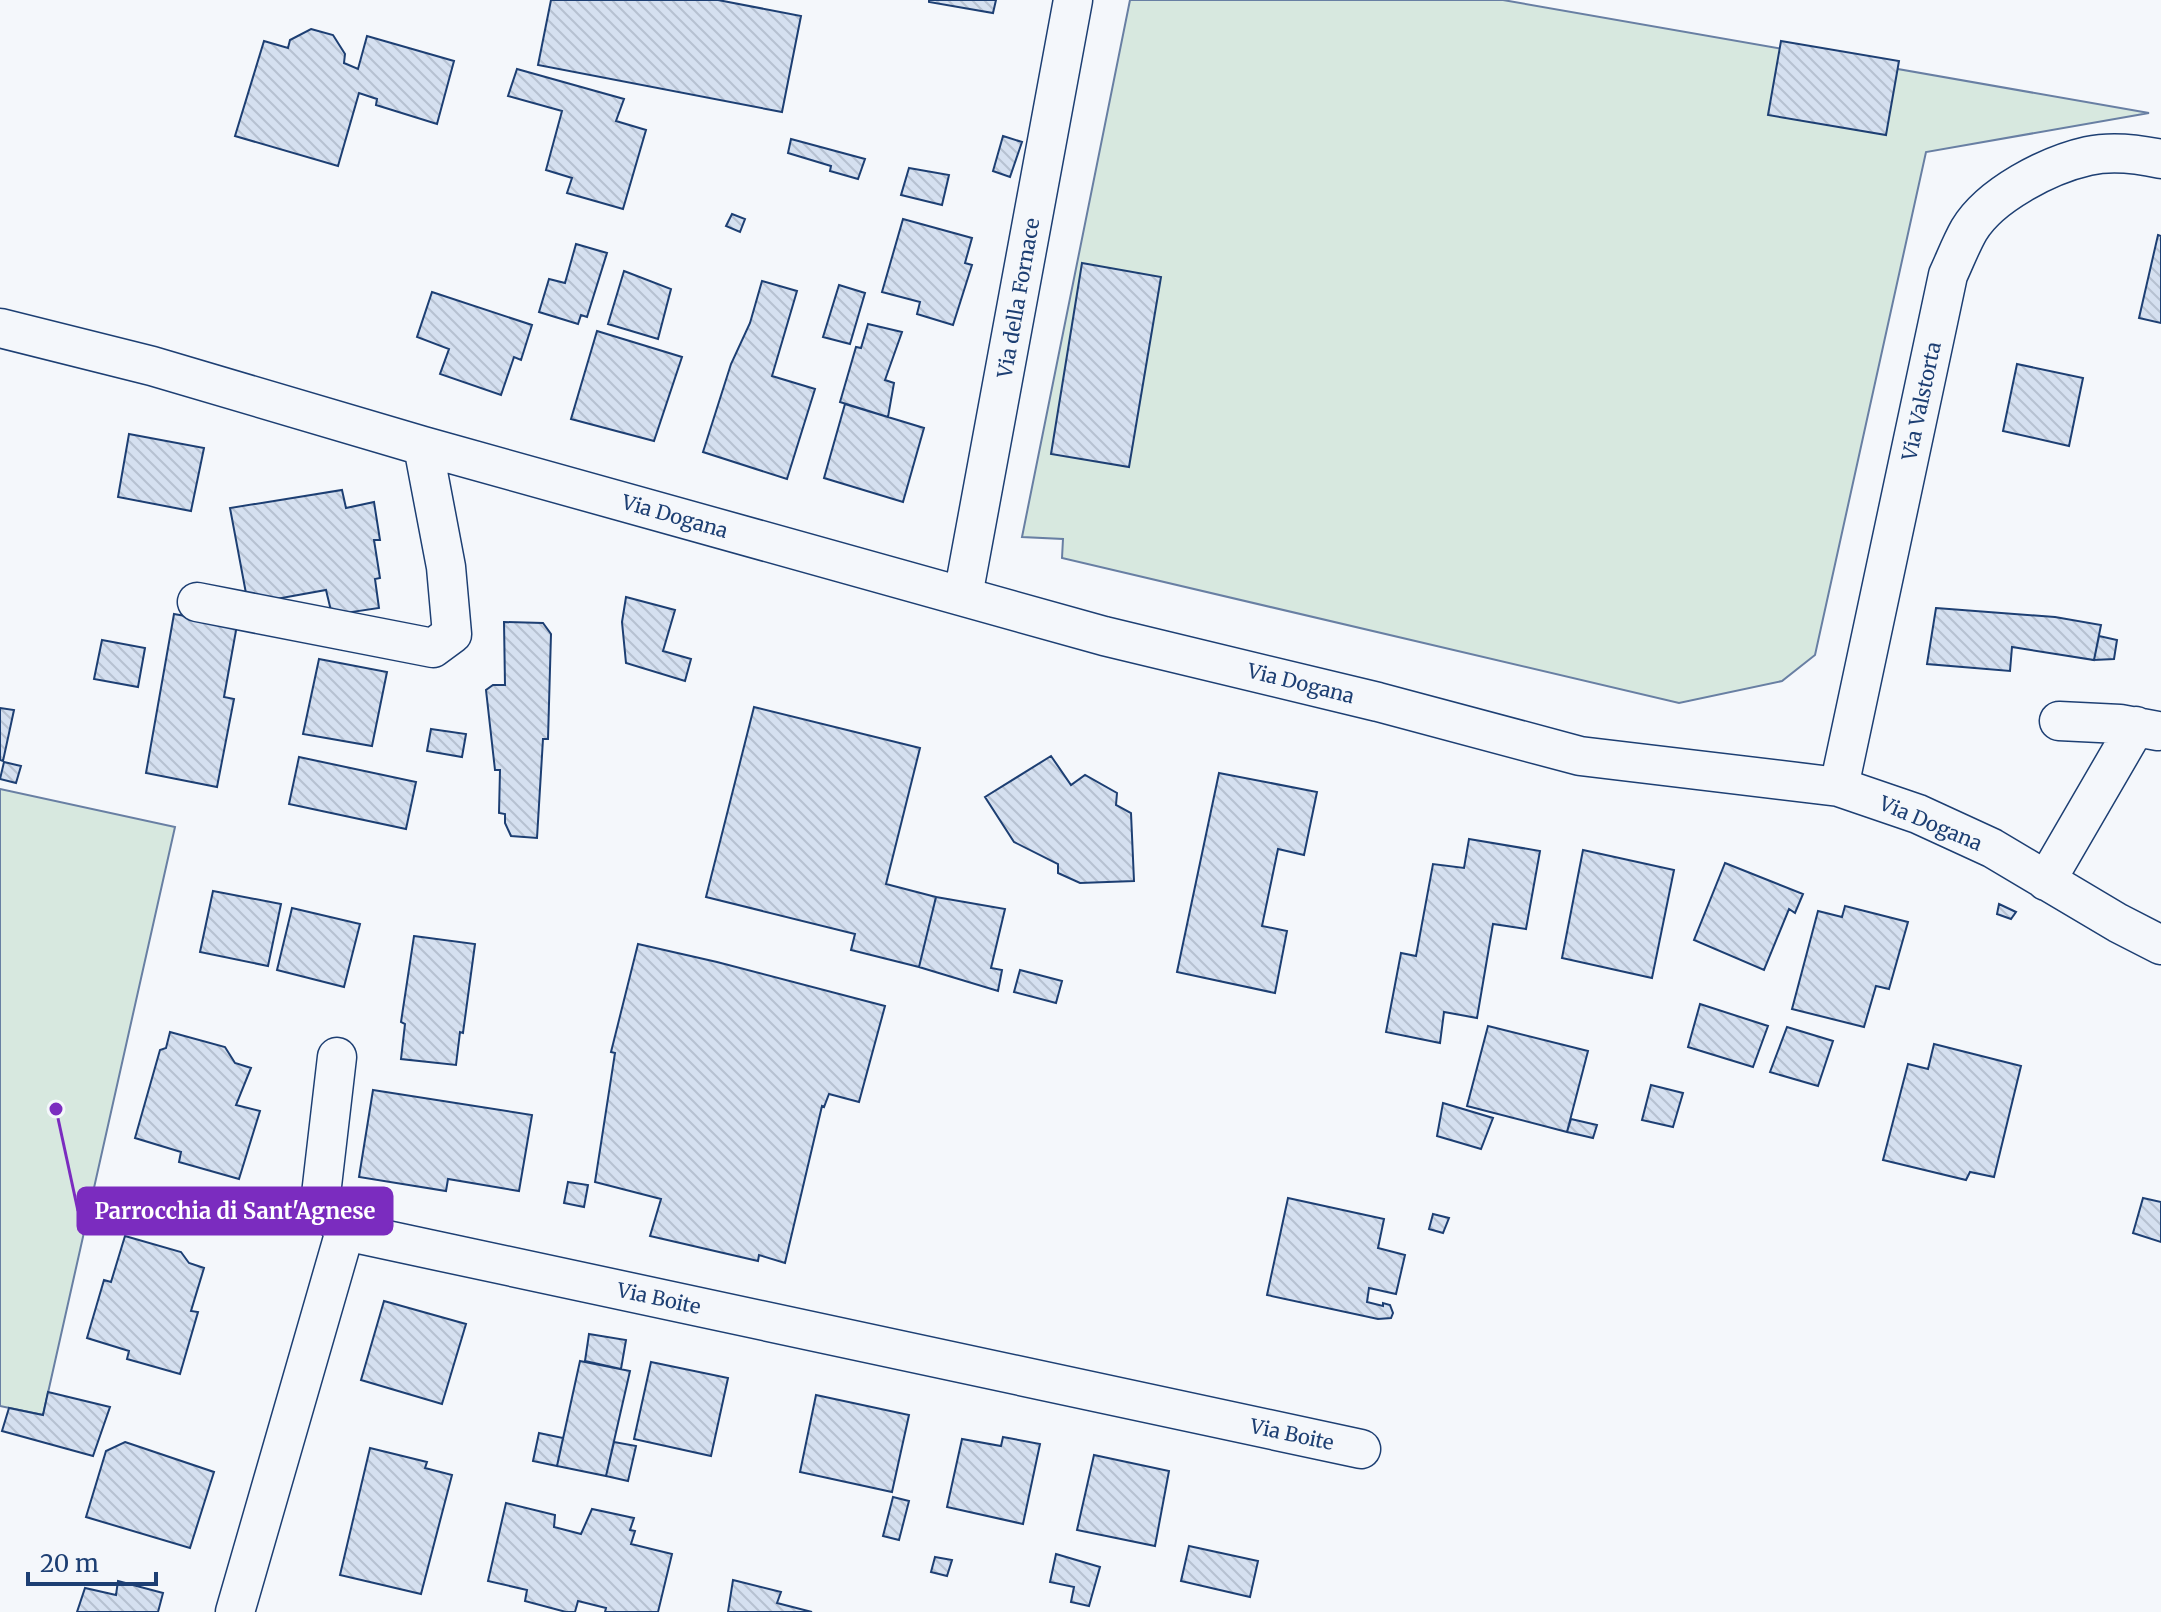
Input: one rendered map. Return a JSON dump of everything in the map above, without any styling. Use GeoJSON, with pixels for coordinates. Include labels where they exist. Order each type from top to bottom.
{"type":"FeatureCollection","features":[{"type":"Feature","properties":{"kind":"street","name":"Via della Fornace"},"geometry":{"type":"LineString","coordinates":[[963,596],[1073,0]]}},
{"type":"Feature","properties":{"kind":"street","name":"Via Valstorta"},"geometry":{"type":"LineString","coordinates":[[1839,787],[1948,275],[1970,227],[2004,194],[2032,176],[2089,156],[2137,154],[2161,159]]}},
{"type":"Feature","properties":{"kind":"street","name":"Via Dogana"},"geometry":{"type":"LineString","coordinates":[[0,328],[152,366],[423,446],[1104,636],[1378,702],[1580,756],[1839,787],[1918,814],[1992,848],[2161,945]]}},
{"type":"Feature","properties":{"kind":"street"},"geometry":{"type":"LineString","coordinates":[[197,602],[433,648],[452,634],[446,567],[423,446]]}},
{"type":"Feature","properties":{"kind":"street"},"geometry":{"type":"LineString","coordinates":[[2046,881],[2148,729],[2059,721]]}},
{"type":"Feature","properties":{"kind":"street"},"geometry":{"type":"LineString","coordinates":[[235,1612],[345,1231],[320,1203],[337,1057]]}},
{"type":"Feature","properties":{"kind":"street","name":"Via Boite"},"geometry":{"type":"LineString","coordinates":[[345,1231],[1361,1449]]}},
{"type":"Feature","properties":{"kind":"shaded area"},"geometry":{"type":"Polygon","coordinates":[[[1130,0],[1503,0],[2149,113],[1926,152],[1815,655],[1782,681],[1679,703],[1062,558],[1063,539],[1022,537],[1130,0]]]}},
{"type":"Feature","properties":{"kind":"shaded area"},"geometry":{"type":"Polygon","coordinates":[[[0,789],[175,827],[43,1415],[0,1406],[0,789]]]}},
{"type":"Feature","properties":{"kind":"building"},"geometry":{"type":"Polygon","coordinates":[[[551,0],[718,0],[801,16],[782,112],[538,65],[551,0]]]}},
{"type":"Feature","properties":{"kind":"building"},"geometry":{"type":"Polygon","coordinates":[[[929,0],[996,0],[993,13],[929,0]]]}},
{"type":"Feature","properties":{"kind":"building"},"geometry":{"type":"Polygon","coordinates":[[[311,29],[333,35],[345,54],[344,63],[358,69],[367,36],[454,61],[437,124],[376,105],[377,99],[359,93],[338,166],[235,136],[264,41],[288,48],[290,40],[311,29]]]}},
{"type":"Feature","properties":{"kind":"building"},"geometry":{"type":"Polygon","coordinates":[[[1781,41],[1899,61],[1886,135],[1768,115],[1781,41]]]}},
{"type":"Feature","properties":{"kind":"building"},"geometry":{"type":"Polygon","coordinates":[[[517,69],[624,99],[616,121],[646,130],[623,209],[567,193],[572,178],[546,170],[562,111],[508,96],[517,69]]]}},
{"type":"Feature","properties":{"kind":"building"},"geometry":{"type":"Polygon","coordinates":[[[1003,136],[1022,142],[1010,177],[993,171],[1003,136]]]}},
{"type":"Feature","properties":{"kind":"building"},"geometry":{"type":"Polygon","coordinates":[[[791,139],[865,159],[858,179],[830,171],[831,166],[788,153],[791,139]]]}},
{"type":"Feature","properties":{"kind":"building"},"geometry":{"type":"Polygon","coordinates":[[[909,168],[949,175],[942,205],[901,195],[909,168]]]}},
{"type":"Feature","properties":{"kind":"building"},"geometry":{"type":"Polygon","coordinates":[[[732,214],[745,219],[740,232],[726,226],[732,214]]]}},
{"type":"Feature","properties":{"kind":"building"},"geometry":{"type":"Polygon","coordinates":[[[903,219],[972,238],[965,263],[972,265],[953,325],[917,314],[920,302],[882,292],[903,219]]]}},
{"type":"Feature","properties":{"kind":"building"},"geometry":{"type":"Polygon","coordinates":[[[2158,235],[2161,236],[2161,323],[2139,318],[2158,235]]]}},
{"type":"Feature","properties":{"kind":"building"},"geometry":{"type":"Polygon","coordinates":[[[576,244],[607,253],[587,317],[581,315],[578,324],[539,312],[549,279],[565,283],[576,244]]]}},
{"type":"Feature","properties":{"kind":"building"},"geometry":{"type":"Polygon","coordinates":[[[1082,263],[1161,277],[1129,467],[1051,454],[1082,263]]]}},
{"type":"Feature","properties":{"kind":"building"},"geometry":{"type":"Polygon","coordinates":[[[624,271],[671,289],[658,339],[608,324],[624,271]]]}},
{"type":"Feature","properties":{"kind":"building"},"geometry":{"type":"Polygon","coordinates":[[[762,281],[797,291],[772,376],[815,389],[787,479],[703,452],[762,281]]]}},
{"type":"Feature","properties":{"kind":"building"},"geometry":{"type":"Polygon","coordinates":[[[839,285],[865,293],[850,344],[823,337],[839,285]]]}},
{"type":"Feature","properties":{"kind":"building"},"geometry":{"type":"Polygon","coordinates":[[[432,292],[532,325],[521,360],[514,357],[501,395],[440,374],[449,349],[417,337],[432,292]]]}},
{"type":"Feature","properties":{"kind":"building"},"geometry":{"type":"Polygon","coordinates":[[[868,324],[902,332],[885,380],[894,383],[888,417],[840,402],[856,347],[861,348],[868,324]]]}},
{"type":"Feature","properties":{"kind":"building"},"geometry":{"type":"Polygon","coordinates":[[[597,331],[682,357],[654,441],[571,419],[597,331]]]}},
{"type":"Feature","properties":{"kind":"building"},"geometry":{"type":"Polygon","coordinates":[[[2017,364],[2083,378],[2069,446],[2003,431],[2017,364]]]}},
{"type":"Feature","properties":{"kind":"building"},"geometry":{"type":"Polygon","coordinates":[[[845,404],[924,428],[903,502],[824,478],[845,404]]]}},
{"type":"Feature","properties":{"kind":"building"},"geometry":{"type":"Polygon","coordinates":[[[129,434],[204,448],[191,511],[118,497],[129,434]]]}},
{"type":"Feature","properties":{"kind":"building"},"geometry":{"type":"Polygon","coordinates":[[[342,490],[346,508],[374,502],[380,540],[374,540],[380,578],[375,579],[379,608],[332,615],[326,590],[248,604],[230,508],[342,490]]]}},
{"type":"Feature","properties":{"kind":"building"},"geometry":{"type":"Polygon","coordinates":[[[626,597],[675,610],[663,651],[691,659],[685,681],[626,663],[622,622],[626,597]]]}},
{"type":"Feature","properties":{"kind":"building"},"geometry":{"type":"Polygon","coordinates":[[[1936,608],[2055,617],[2101,625],[2094,660],[2012,647],[2010,671],[1927,664],[1936,608]]]}},
{"type":"Feature","properties":{"kind":"building"},"geometry":{"type":"Polygon","coordinates":[[[174,614],[237,625],[224,697],[234,699],[217,787],[146,773],[174,614]]]}},
{"type":"Feature","properties":{"kind":"building"},"geometry":{"type":"Polygon","coordinates":[[[504,622],[543,623],[551,634],[548,739],[543,739],[537,838],[511,836],[505,814],[499,813],[500,770],[495,770],[486,690],[493,685],[505,685],[504,622]]]}},
{"type":"Feature","properties":{"kind":"building"},"geometry":{"type":"Polygon","coordinates":[[[2099,636],[2117,640],[2114,659],[2094,660],[2099,636]]]}},
{"type":"Feature","properties":{"kind":"building"},"geometry":{"type":"Polygon","coordinates":[[[102,640],[145,648],[138,687],[94,679],[102,640]]]}},
{"type":"Feature","properties":{"kind":"building"},"geometry":{"type":"Polygon","coordinates":[[[319,659],[387,672],[372,746],[303,734],[319,659]]]}},
{"type":"Feature","properties":{"kind":"building"},"geometry":{"type":"Polygon","coordinates":[[[754,707],[920,748],[886,884],[936,897],[919,967],[851,950],[855,934],[706,897],[754,707]]]}},
{"type":"Feature","properties":{"kind":"building"},"geometry":{"type":"Polygon","coordinates":[[[0,708],[14,710],[3,761],[0,760],[0,708]]]}},
{"type":"Feature","properties":{"kind":"building"},"geometry":{"type":"Polygon","coordinates":[[[431,729],[466,734],[462,757],[427,751],[431,729]]]}},
{"type":"Feature","properties":{"kind":"building"},"geometry":{"type":"Polygon","coordinates":[[[1051,756],[1071,785],[1085,775],[1117,793],[1116,805],[1131,813],[1134,881],[1080,883],[1058,873],[1058,864],[1014,842],[985,797],[1051,756]]]}},
{"type":"Feature","properties":{"kind":"building"},"geometry":{"type":"Polygon","coordinates":[[[299,757],[416,782],[406,829],[289,804],[299,757]]]}},
{"type":"Feature","properties":{"kind":"building"},"geometry":{"type":"Polygon","coordinates":[[[4,762],[21,766],[16,783],[0,779],[4,762]]]}},
{"type":"Feature","properties":{"kind":"building"},"geometry":{"type":"Polygon","coordinates":[[[1219,773],[1317,792],[1304,855],[1278,849],[1262,926],[1287,931],[1275,993],[1177,972],[1219,773]]]}},
{"type":"Feature","properties":{"kind":"building"},"geometry":{"type":"Polygon","coordinates":[[[1469,839],[1540,851],[1526,929],[1493,924],[1477,1018],[1444,1012],[1440,1043],[1386,1032],[1401,953],[1416,956],[1433,864],[1464,868],[1469,839]]]}},
{"type":"Feature","properties":{"kind":"building"},"geometry":{"type":"Polygon","coordinates":[[[1583,850],[1674,870],[1652,978],[1562,958],[1583,850]]]}},
{"type":"Feature","properties":{"kind":"building"},"geometry":{"type":"Polygon","coordinates":[[[1725,863],[1803,894],[1795,913],[1789,909],[1764,970],[1694,940],[1725,863]]]}},
{"type":"Feature","properties":{"kind":"building"},"geometry":{"type":"Polygon","coordinates":[[[213,891],[281,904],[268,966],[200,952],[213,891]]]}},
{"type":"Feature","properties":{"kind":"building"},"geometry":{"type":"Polygon","coordinates":[[[936,897],[1005,909],[991,968],[1002,970],[998,991],[919,967],[936,897]]]}},
{"type":"Feature","properties":{"kind":"building"},"geometry":{"type":"Polygon","coordinates":[[[1999,904],[2016,912],[2011,919],[1997,914],[1999,904]]]}},
{"type":"Feature","properties":{"kind":"building"},"geometry":{"type":"Polygon","coordinates":[[[1845,906],[1908,922],[1889,989],[1876,986],[1864,1027],[1792,1009],[1818,911],[1842,917],[1845,906]]]}},
{"type":"Feature","properties":{"kind":"building"},"geometry":{"type":"Polygon","coordinates":[[[292,908],[360,924],[344,987],[277,970],[292,908]]]}},
{"type":"Feature","properties":{"kind":"building"},"geometry":{"type":"Polygon","coordinates":[[[414,936],[475,944],[456,1065],[401,1059],[405,1024],[401,1022],[414,936]]]}},
{"type":"Feature","properties":{"kind":"building"},"geometry":{"type":"Polygon","coordinates":[[[638,944],[885,1006],[859,1102],[829,1094],[822,1106],[785,1263],[759,1255],[758,1261],[650,1236],[661,1199],[595,1182],[615,1053],[611,1052],[638,944]]]}},
{"type":"Feature","properties":{"kind":"building"},"geometry":{"type":"Polygon","coordinates":[[[1020,970],[1062,981],[1056,1003],[1014,992],[1020,970]]]}},
{"type":"Feature","properties":{"kind":"building"},"geometry":{"type":"Polygon","coordinates":[[[1700,1004],[1768,1026],[1753,1067],[1688,1047],[1700,1004]]]}},
{"type":"Feature","properties":{"kind":"building"},"geometry":{"type":"Polygon","coordinates":[[[1488,1026],[1588,1051],[1567,1132],[1467,1106],[1488,1026]]]}},
{"type":"Feature","properties":{"kind":"building"},"geometry":{"type":"Polygon","coordinates":[[[1787,1027],[1833,1041],[1818,1086],[1770,1072],[1787,1027]]]}},
{"type":"Feature","properties":{"kind":"building"},"geometry":{"type":"Polygon","coordinates":[[[170,1032],[225,1047],[235,1063],[251,1068],[236,1105],[260,1111],[239,1179],[179,1162],[181,1152],[135,1138],[160,1050],[166,1048],[170,1032]]]}},
{"type":"Feature","properties":{"kind":"building"},"geometry":{"type":"Polygon","coordinates":[[[1934,1044],[2021,1066],[1994,1177],[1970,1172],[1966,1180],[1883,1160],[1908,1064],[1928,1069],[1934,1044]]]}},
{"type":"Feature","properties":{"kind":"building"},"geometry":{"type":"Polygon","coordinates":[[[1651,1085],[1683,1093],[1673,1127],[1642,1120],[1651,1085]]]}},
{"type":"Feature","properties":{"kind":"building"},"geometry":{"type":"Polygon","coordinates":[[[373,1090],[532,1115],[519,1191],[448,1179],[446,1191],[359,1177],[373,1090]]]}},
{"type":"Feature","properties":{"kind":"building"},"geometry":{"type":"Polygon","coordinates":[[[1443,1103],[1493,1118],[1481,1149],[1437,1136],[1443,1103]]]}},
{"type":"Feature","properties":{"kind":"building"},"geometry":{"type":"Polygon","coordinates":[[[1571,1119],[1597,1125],[1593,1138],[1567,1132],[1571,1119]]]}},
{"type":"Feature","properties":{"kind":"building"},"geometry":{"type":"Polygon","coordinates":[[[568,1182],[588,1185],[584,1207],[564,1203],[568,1182]]]}},
{"type":"Feature","properties":{"kind":"building"},"geometry":{"type":"Polygon","coordinates":[[[1288,1198],[1384,1219],[1378,1248],[1405,1255],[1396,1294],[1369,1288],[1367,1302],[1390,1305],[1391,1318],[1378,1319],[1267,1295],[1288,1198]]]}},
{"type":"Feature","properties":{"kind":"building"},"geometry":{"type":"Polygon","coordinates":[[[2143,1198],[2161,1202],[2161,1242],[2133,1233],[2143,1198]]]}},
{"type":"Feature","properties":{"kind":"building"},"geometry":{"type":"Polygon","coordinates":[[[1433,1214],[1449,1218],[1443,1233],[1429,1229],[1433,1214]]]}},
{"type":"Feature","properties":{"kind":"building"},"geometry":{"type":"Polygon","coordinates":[[[125,1236],[181,1252],[189,1263],[204,1268],[191,1311],[198,1312],[180,1374],[127,1359],[129,1351],[87,1338],[104,1280],[111,1282],[125,1236]]]}},
{"type":"Feature","properties":{"kind":"building"},"geometry":{"type":"Polygon","coordinates":[[[384,1301],[466,1324],[442,1404],[361,1380],[384,1301]]]}},
{"type":"Feature","properties":{"kind":"building"},"geometry":{"type":"Polygon","coordinates":[[[589,1334],[626,1340],[621,1369],[585,1361],[589,1334]]]}},
{"type":"Feature","properties":{"kind":"building"},"geometry":{"type":"Polygon","coordinates":[[[580,1361],[630,1371],[606,1476],[557,1466],[580,1361]]]}},
{"type":"Feature","properties":{"kind":"building"},"geometry":{"type":"Polygon","coordinates":[[[651,1362],[728,1378],[711,1456],[634,1439],[651,1362]]]}},
{"type":"Feature","properties":{"kind":"building"},"geometry":{"type":"Polygon","coordinates":[[[48,1392],[110,1407],[93,1456],[2,1431],[9,1408],[43,1415],[48,1392]]]}},
{"type":"Feature","properties":{"kind":"building"},"geometry":{"type":"Polygon","coordinates":[[[816,1395],[909,1415],[892,1492],[800,1472],[816,1395]]]}},
{"type":"Feature","properties":{"kind":"building"},"geometry":{"type":"Polygon","coordinates":[[[539,1433],[563,1438],[557,1466],[533,1461],[539,1433]]]}},
{"type":"Feature","properties":{"kind":"building"},"geometry":{"type":"Polygon","coordinates":[[[1003,1437],[1040,1444],[1023,1524],[947,1507],[962,1439],[1001,1446],[1003,1437]]]}},
{"type":"Feature","properties":{"kind":"building"},"geometry":{"type":"Polygon","coordinates":[[[125,1442],[214,1472],[190,1548],[86,1517],[106,1451],[125,1442]]]}},
{"type":"Feature","properties":{"kind":"building"},"geometry":{"type":"Polygon","coordinates":[[[614,1442],[636,1446],[628,1481],[606,1476],[614,1442]]]}},
{"type":"Feature","properties":{"kind":"building"},"geometry":{"type":"Polygon","coordinates":[[[370,1448],[427,1462],[425,1468],[452,1475],[421,1594],[340,1575],[370,1448]]]}},
{"type":"Feature","properties":{"kind":"building"},"geometry":{"type":"Polygon","coordinates":[[[1094,1455],[1169,1471],[1155,1546],[1077,1530],[1094,1455]]]}},
{"type":"Feature","properties":{"kind":"building"},"geometry":{"type":"Polygon","coordinates":[[[893,1497],[909,1501],[899,1540],[883,1536],[893,1497]]]}},
{"type":"Feature","properties":{"kind":"building"},"geometry":{"type":"Polygon","coordinates":[[[506,1503],[555,1515],[554,1527],[581,1534],[592,1509],[634,1518],[630,1530],[635,1531],[631,1544],[672,1554],[658,1612],[605,1612],[606,1608],[578,1601],[575,1612],[566,1612],[525,1601],[527,1590],[488,1581],[506,1503]]]}},
{"type":"Feature","properties":{"kind":"building"},"geometry":{"type":"Polygon","coordinates":[[[1189,1546],[1258,1561],[1250,1597],[1181,1581],[1189,1546]]]}},
{"type":"Feature","properties":{"kind":"building"},"geometry":{"type":"Polygon","coordinates":[[[1056,1554],[1100,1567],[1089,1606],[1071,1602],[1074,1587],[1050,1582],[1056,1554]]]}},
{"type":"Feature","properties":{"kind":"building"},"geometry":{"type":"Polygon","coordinates":[[[935,1557],[952,1560],[947,1576],[931,1572],[935,1557]]]}},
{"type":"Feature","properties":{"kind":"building"},"geometry":{"type":"Polygon","coordinates":[[[733,1580],[781,1592],[777,1603],[812,1612],[728,1612],[733,1580]]]}},
{"type":"Feature","properties":{"kind":"building"},"geometry":{"type":"Polygon","coordinates":[[[118,1581],[163,1593],[158,1612],[77,1612],[85,1588],[116,1595],[118,1581]]]}},
{"type":"Feature","properties":{"kind":"place","name":"Parrocchia di Sant'Agnese"},"geometry":{"type":"Point","coordinates":[56,1109]}}]}
